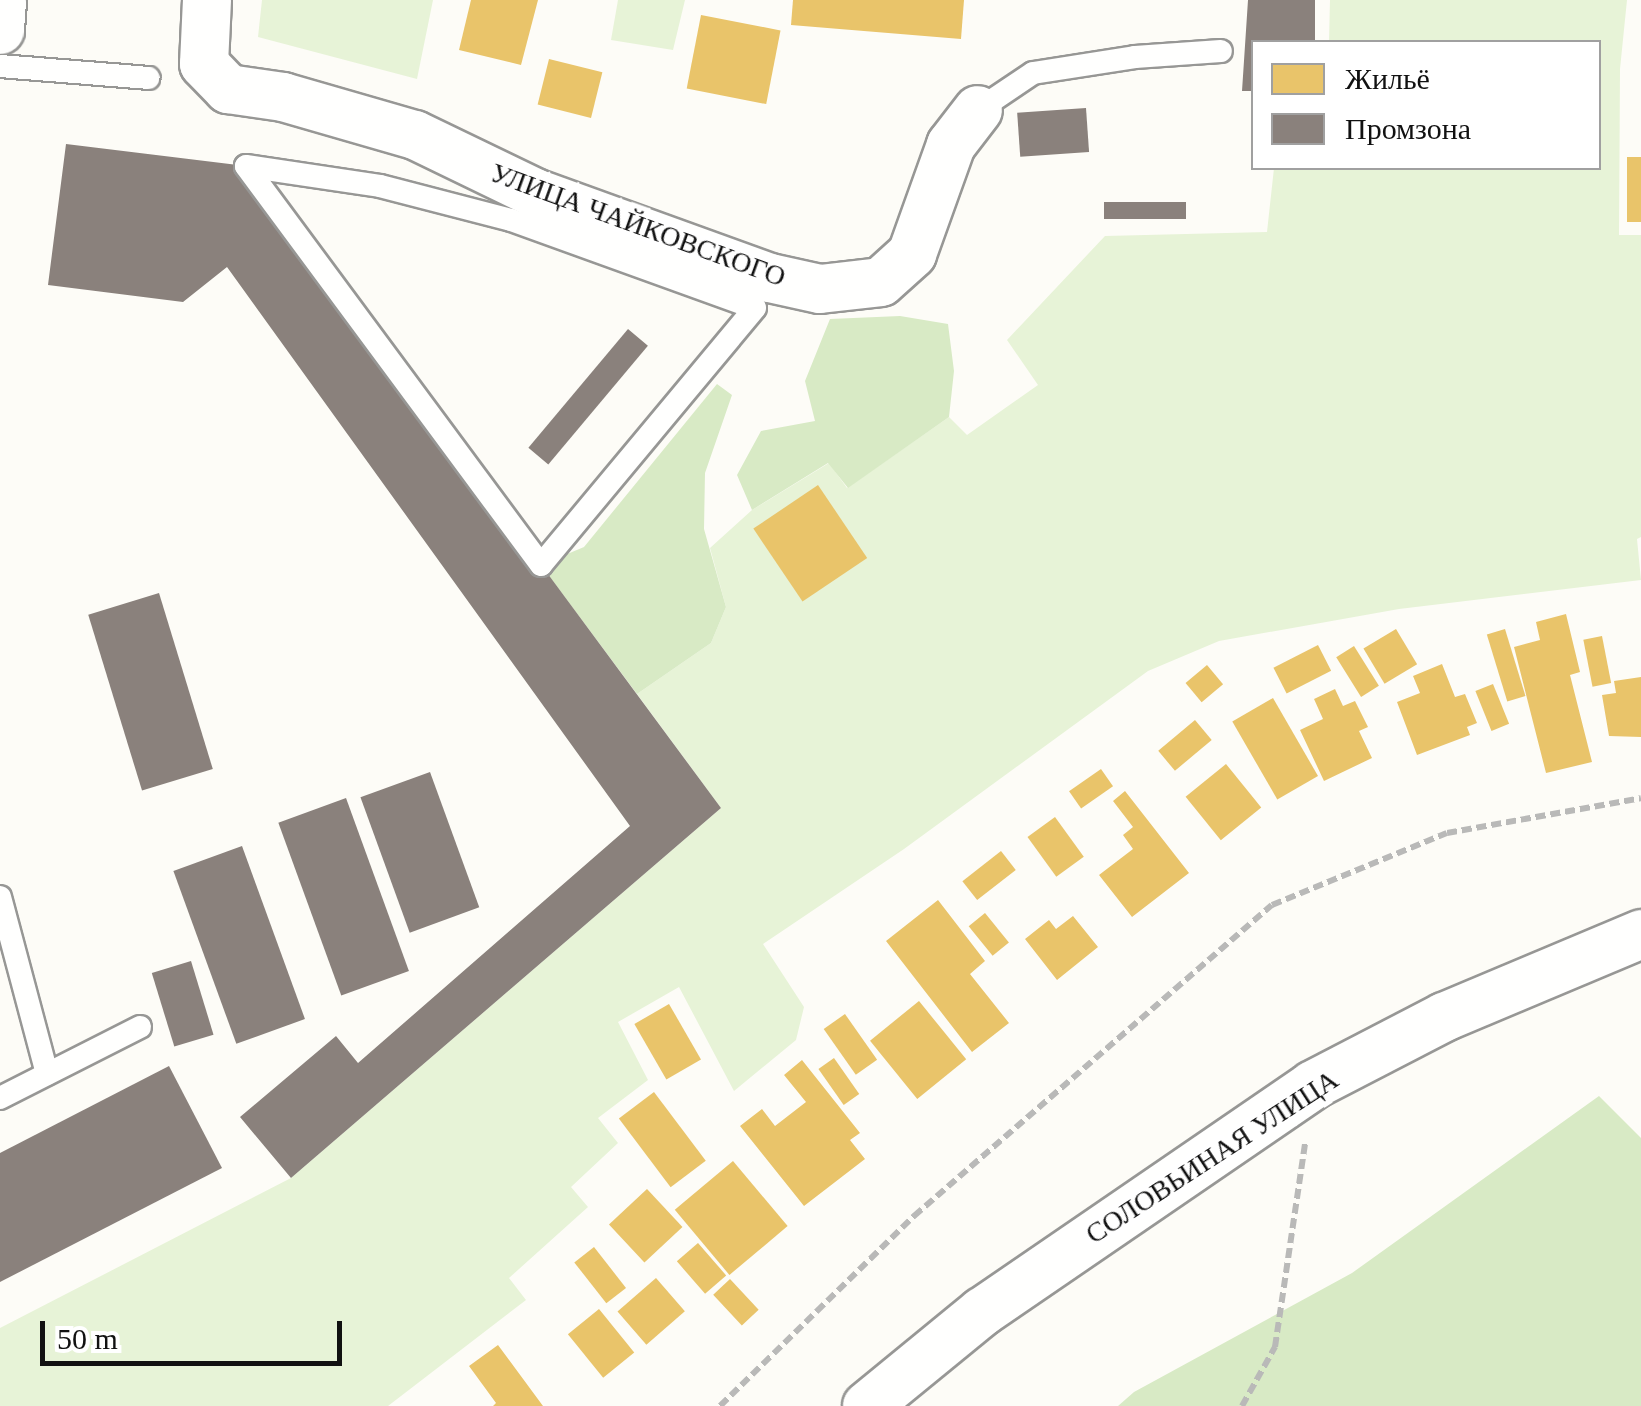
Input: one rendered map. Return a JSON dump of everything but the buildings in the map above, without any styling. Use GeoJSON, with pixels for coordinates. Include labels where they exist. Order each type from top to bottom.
{"type":"FeatureCollection","features":[{"type":"Feature","properties":{"kind":"street"},"geometry":{"type":"LineString","coordinates":[[0,30],[2,0]]}},
{"type":"Feature","properties":{"kind":"street","name":"УЛИЦА ЧАЙКОВСКОГО"},"geometry":{"type":"LineString","coordinates":[[207,0],[204,64],[228,89],[283,98],[414,135],[470,186],[535,194],[770,278],[820,289],[881,282],[912,254],[951,145],[978,110]]}},
{"type":"Feature","properties":{"kind":"street","name":"СОЛОВЬИНАЯ УЛИЦА"},"geometry":{"type":"LineString","coordinates":[[867,1406],[982,1312],[1313,1085],[1444,1017],[1641,934]]}},
{"type":"Feature","properties":{"kind":"lane","name":"УЛИЦА ЧАЙКОВСКОГО"},"geometry":{"type":"LineString","coordinates":[[978,110],[1033,73],[1135,57],[1221,51]]}},
{"type":"Feature","properties":{"kind":"lane"},"geometry":{"type":"LineString","coordinates":[[0,66],[149,78]]}},
{"type":"Feature","properties":{"kind":"lane"},"geometry":{"type":"LineString","coordinates":[[246,166],[380,186],[470,186],[511,220],[755,308],[542,565],[246,166]]}},
{"type":"Feature","properties":{"kind":"lane"},"geometry":{"type":"LineString","coordinates":[[0,896],[47,1074]]}},
{"type":"Feature","properties":{"kind":"lane"},"geometry":{"type":"LineString","coordinates":[[0,1098],[140,1028]]}},
{"type":"Feature","properties":{"kind":"path"},"geometry":{"type":"LineString","coordinates":[[720,1406],[914,1216],[1272,905],[1448,833],[1641,798]]}},
{"type":"Feature","properties":{"kind":"path"},"geometry":{"type":"LineString","coordinates":[[1242,1406],[1275,1348],[1313,1085]]}},
{"type":"Feature","properties":{"kind":"green space"},"geometry":{"type":"Polygon","coordinates":[[[262,0],[433,0],[417,79],[258,37],[262,0]]]}},
{"type":"Feature","properties":{"kind":"green space"},"geometry":{"type":"Polygon","coordinates":[[[618,0],[685,0],[673,50],[611,40],[618,0]]]}},
{"type":"Feature","properties":{"kind":"green space"},"geometry":{"type":"Polygon","coordinates":[[[1330,0],[1627,0],[1620,69],[1619,235],[1641,235],[1641,537],[1637,539],[1641,580],[1399,609],[1219,641],[1148,671],[904,849],[763,944],[804,1007],[796,1040],[734,1091],[679,987],[618,1022],[648,1080],[598,1118],[618,1143],[571,1187],[588,1207],[509,1278],[526,1300],[388,1406],[0,1406],[0,1328],[291,1178],[721,808],[637,694],[711,643],[726,607],[710,548],[752,510],[829,463],[847,488],[949,417],[967,435],[1038,385],[1007,340],[1105,236],[1267,232],[1274,170],[1601,170],[1601,40],[1329,40],[1330,0]]]}},
{"type":"Feature","properties":{"kind":"green space"},"geometry":{"type":"Polygon","coordinates":[[[900,316],[948,324],[954,371],[949,417],[848,488],[828,463],[752,510],[737,475],[761,431],[815,421],[805,381],[830,319],[900,316]]]}},
{"type":"Feature","properties":{"kind":"green space"},"geometry":{"type":"Polygon","coordinates":[[[717,384],[732,395],[705,473],[704,529],[726,607],[711,643],[637,694],[541,565],[584,547],[717,384]]]}},
{"type":"Feature","properties":{"kind":"green space"},"geometry":{"type":"Polygon","coordinates":[[[1599,1096],[1641,1138],[1641,1406],[1118,1406],[1134,1392],[1352,1273],[1599,1096]]]}}]}
